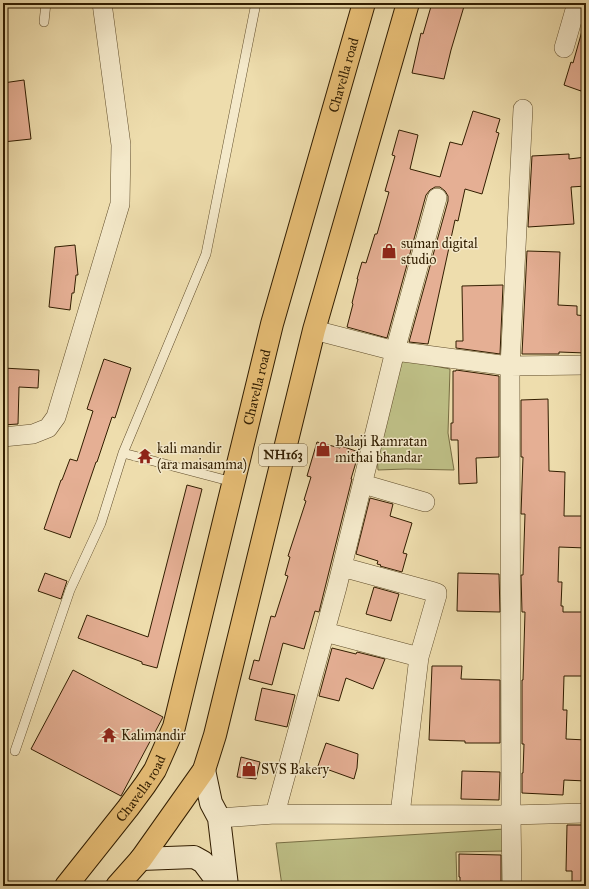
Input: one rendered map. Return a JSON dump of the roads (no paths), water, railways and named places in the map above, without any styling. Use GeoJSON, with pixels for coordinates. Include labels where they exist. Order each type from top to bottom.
{"type":"FeatureCollection","features":[{"type":"Feature","properties":{"kind":"highway","name":"Chavella road"},"geometry":{"type":"LineString","coordinates":[[66,886],[128,808],[155,770],[174,727],[272,324],[364,3]]}},
{"type":"Feature","properties":{"kind":"highway","name":"NH163"},"geometry":{"type":"LineString","coordinates":[[117,886],[141,859],[204,770],[215,735],[314,330],[408,3]]}},
{"type":"Feature","properties":{"kind":"main road"},"geometry":{"type":"LineString","coordinates":[[204,770],[211,803],[219,818],[226,886]]}},
{"type":"Feature","properties":{"kind":"main road"},"geometry":{"type":"LineString","coordinates":[[141,859],[194,857],[203,862],[222,886]]}},
{"type":"Feature","properties":{"kind":"street"},"geometry":{"type":"LineString","coordinates":[[3,437],[33,434],[48,428],[56,417],[120,204],[121,145],[102,3]]}},
{"type":"Feature","properties":{"kind":"street"},"geometry":{"type":"LineString","coordinates":[[564,48],[577,3]]}},
{"type":"Feature","properties":{"kind":"street"},"geometry":{"type":"LineString","coordinates":[[512,886],[510,366],[523,110]]}},
{"type":"Feature","properties":{"kind":"street"},"geometry":{"type":"LineString","coordinates":[[275,814],[325,632],[396,351],[437,198]]}},
{"type":"Feature","properties":{"kind":"street"},"geometry":{"type":"LineString","coordinates":[[314,330],[396,351],[510,366],[586,365]]}},
{"type":"Feature","properties":{"kind":"street"},"geometry":{"type":"LineString","coordinates":[[363,484],[425,502]]}},
{"type":"Feature","properties":{"kind":"street"},"geometry":{"type":"LineString","coordinates":[[342,567],[437,593],[437,598],[419,657],[400,814]]}},
{"type":"Feature","properties":{"kind":"street"},"geometry":{"type":"LineString","coordinates":[[325,632],[419,657]]}},
{"type":"Feature","properties":{"kind":"street"},"geometry":{"type":"LineString","coordinates":[[219,818],[275,814],[511,815],[586,813]]}},
{"type":"Feature","properties":{"kind":"lane"},"geometry":{"type":"LineString","coordinates":[[44,22],[46,3]]}},
{"type":"Feature","properties":{"kind":"lane"},"geometry":{"type":"LineString","coordinates":[[15,751],[70,590],[101,523],[123,453],[206,254],[256,3]]}},
{"type":"Feature","properties":{"kind":"lane"},"geometry":{"type":"LineString","coordinates":[[123,453],[234,482]]}},
{"type":"Feature","properties":{"kind":"place","name":"suman digital studio"},"geometry":{"type":"Point","coordinates":[389,251]}},
{"type":"Feature","properties":{"kind":"place","name":"Balaji Ramratan mithai bhandar"},"geometry":{"type":"Point","coordinates":[323,449]}},
{"type":"Feature","properties":{"kind":"place","name":"kali mandir (ara maisamma)"},"geometry":{"type":"Point","coordinates":[145,456]}},
{"type":"Feature","properties":{"kind":"place","name":"Kalimandir"},"geometry":{"type":"Point","coordinates":[109,735]}},
{"type":"Feature","properties":{"kind":"place","name":"SVS Bakery"},"geometry":{"type":"Point","coordinates":[249,769]}}]}
